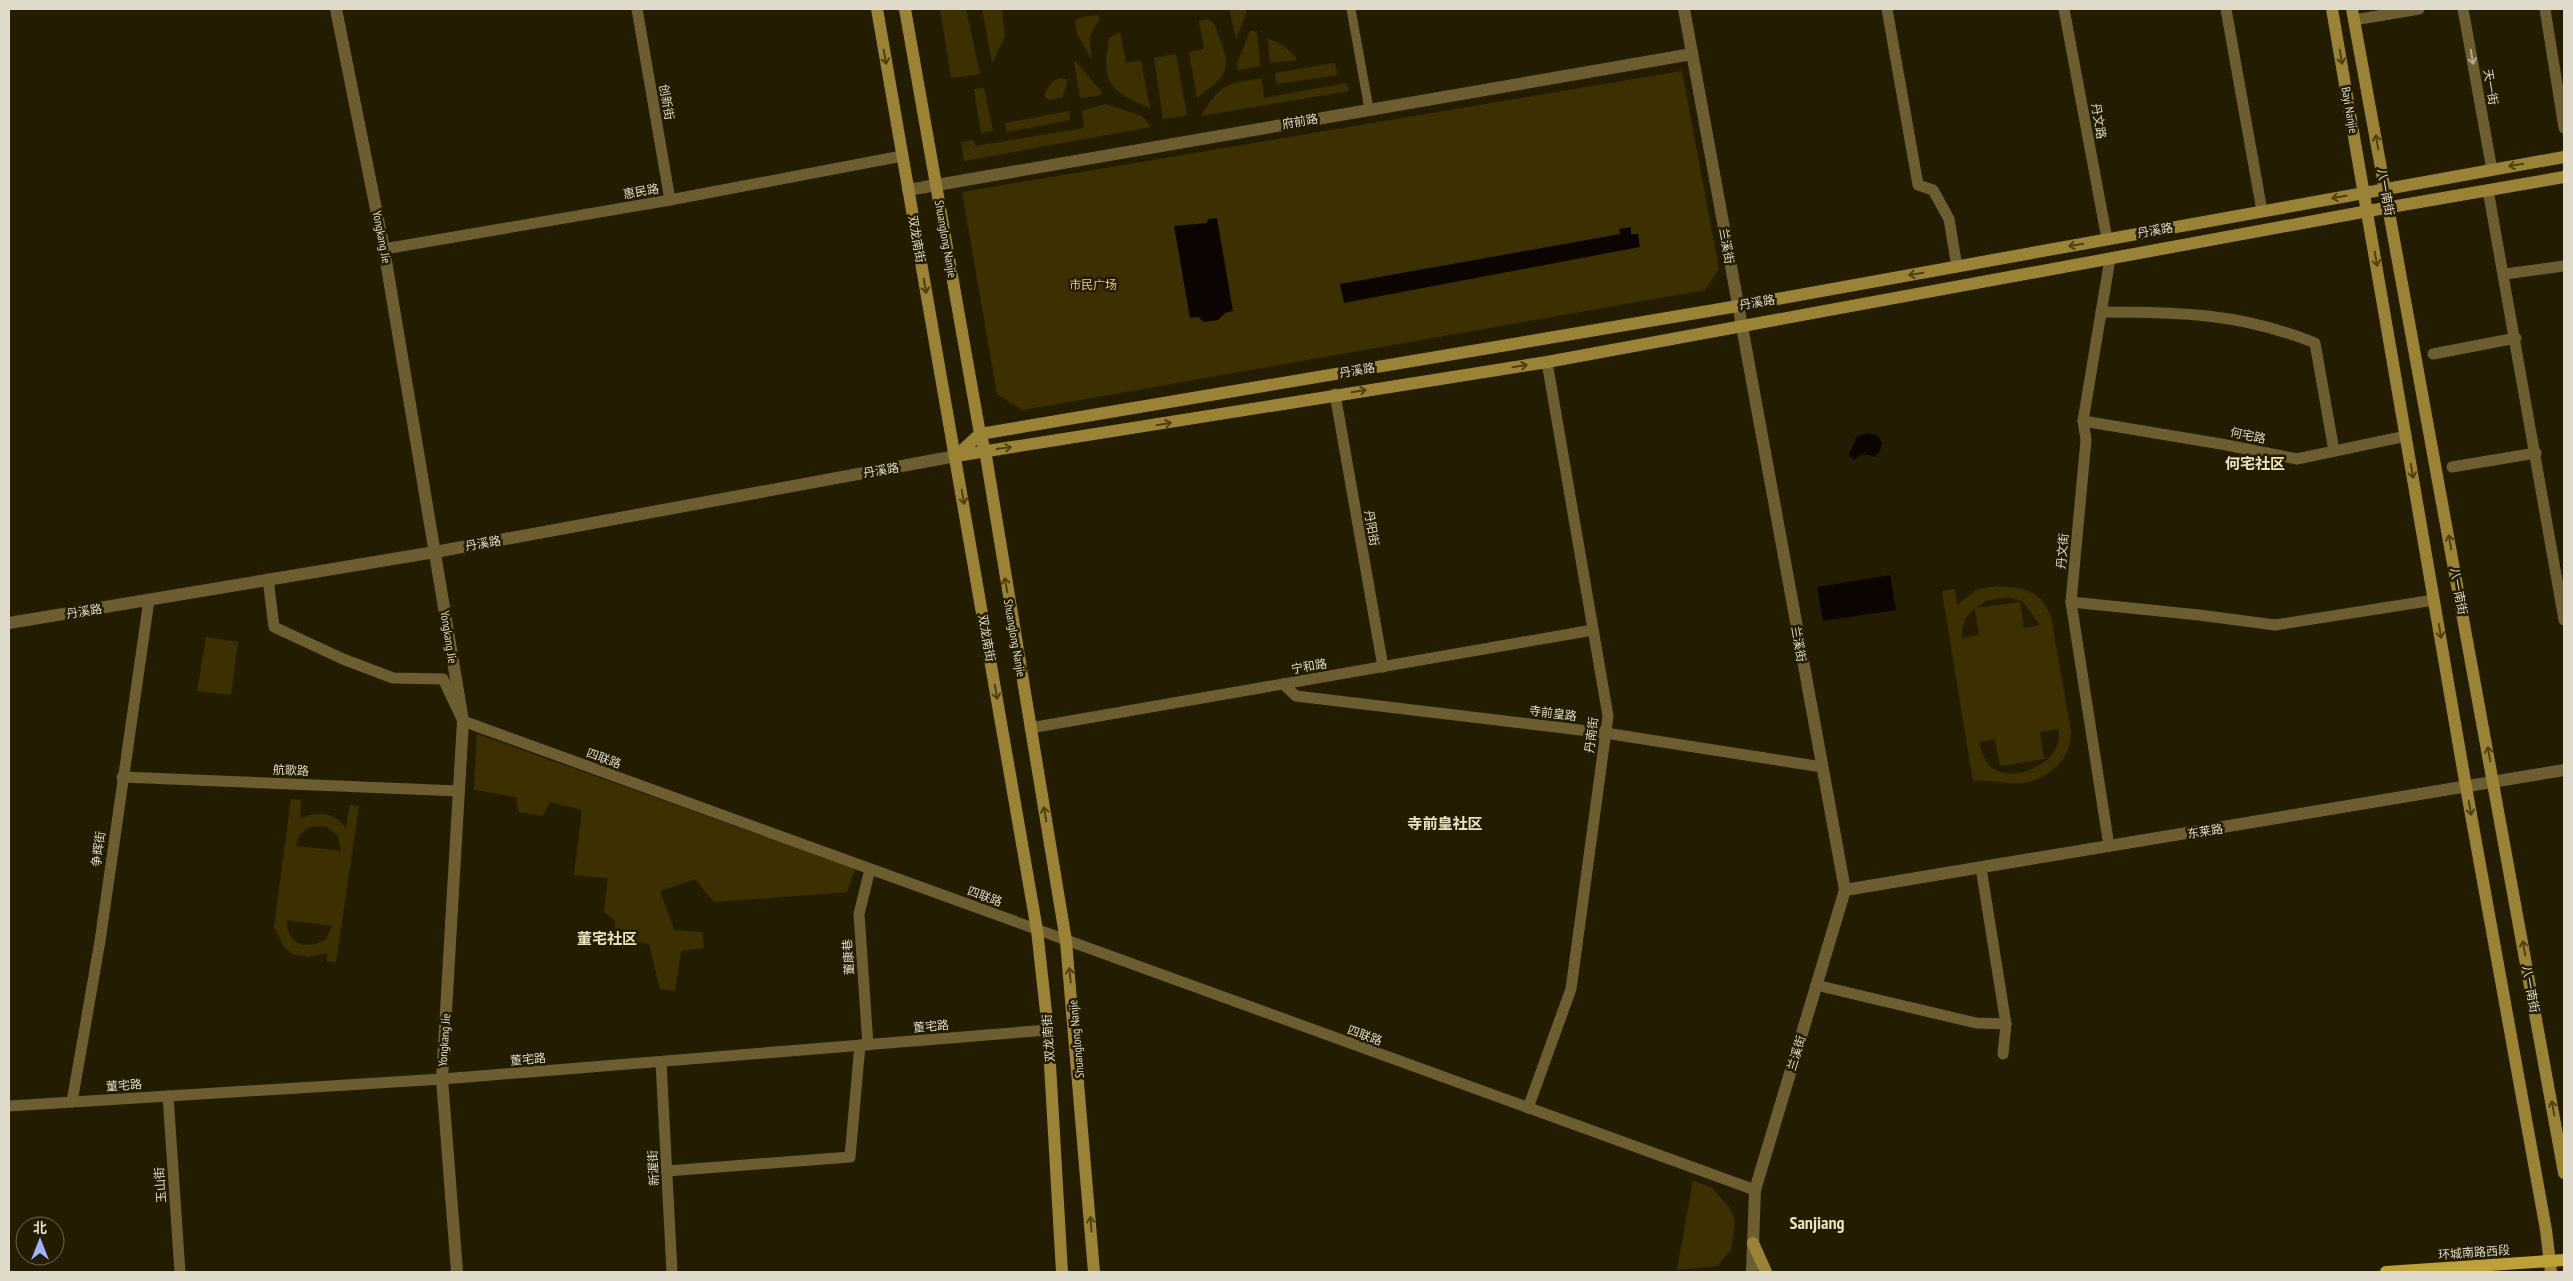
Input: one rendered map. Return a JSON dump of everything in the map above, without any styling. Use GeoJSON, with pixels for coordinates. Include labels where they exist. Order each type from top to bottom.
{"type":"FeatureCollection","features":[{"type":"Feature","properties":{"kind":"main road","name":"双龙南街"},"geometry":{"type":"LineString","coordinates":[[876,9],[956,456],[1037,930],[1048,1030],[1062,1272]]}},
{"type":"Feature","properties":{"kind":"main road","name":"Shuanglong Nanjie"},"geometry":{"type":"LineString","coordinates":[[905,9],[980,434],[985,450],[1066,942],[1094,1272]]}},
{"type":"Feature","properties":{"kind":"main road","name":"Bayi Nanjie"},"geometry":{"type":"LineString","coordinates":[[2332,9],[2368,211]]}},
{"type":"Feature","properties":{"kind":"main road","name":"八一南街"},"geometry":{"type":"LineString","coordinates":[[2353,15],[2564,1173]]}},
{"type":"Feature","properties":{"kind":"main road","name":"丹溪路"},"geometry":{"type":"LineString","coordinates":[[980,434],[1738,306],[2564,157]]}},
{"type":"Feature","properties":{"kind":"main road","name":"丹溪路"},"geometry":{"type":"LineString","coordinates":[[956,456],[985,450],[1167,424],[1335,394],[1547,362],[1741,328],[2368,211],[2564,177]]}},
{"type":"Feature","properties":{"kind":"main road","name":"八一南街"},"geometry":{"type":"LineString","coordinates":[[2368,211],[2466,787],[2546,1230],[2550,1267]]}},
{"type":"Feature","properties":{"kind":"main road"},"geometry":{"type":"LineString","coordinates":[[956,456],[980,434]]}},
{"type":"Feature","properties":{"kind":"main road"},"geometry":{"type":"LineString","coordinates":[[1753,1243],[1766,1272]]}},
{"type":"Feature","properties":{"kind":"main road","name":"环城南路西段"},"geometry":{"type":"LineString","coordinates":[[2386,1272],[2550,1267],[2564,1260]]}},
{"type":"Feature","properties":{"kind":"street","name":"Yongkang Jie"},"geometry":{"type":"LineString","coordinates":[[336,9],[384,249],[463,721],[442,1079],[457,1272]]}},
{"type":"Feature","properties":{"kind":"street","name":"创新街"},"geometry":{"type":"LineString","coordinates":[[636,9],[670,200]]}},
{"type":"Feature","properties":{"kind":"street"},"geometry":{"type":"LineString","coordinates":[[1351,9],[1369,109]]}},
{"type":"Feature","properties":{"kind":"street","name":"兰溪街"},"geometry":{"type":"LineString","coordinates":[[1684,9],[1845,890],[1755,1190],[1752,1272]]}},
{"type":"Feature","properties":{"kind":"street"},"geometry":{"type":"LineString","coordinates":[[1887,9],[1918,185],[1933,190],[1949,219],[1957,267]]}},
{"type":"Feature","properties":{"kind":"street","name":"丹文路"},"geometry":{"type":"LineString","coordinates":[[2064,9],[2107,239]]}},
{"type":"Feature","properties":{"kind":"street"},"geometry":{"type":"LineString","coordinates":[[2226,9],[2262,211]]}},
{"type":"Feature","properties":{"kind":"street"},"geometry":{"type":"LineString","coordinates":[[2353,15],[2419,9]]}},
{"type":"Feature","properties":{"kind":"street","name":"天一街"},"geometry":{"type":"LineString","coordinates":[[2463,9],[2492,170]]}},
{"type":"Feature","properties":{"kind":"street"},"geometry":{"type":"LineString","coordinates":[[2545,9],[2564,128]]}},
{"type":"Feature","properties":{"kind":"street","name":"府前路"},"geometry":{"type":"LineString","coordinates":[[908,190],[1692,54]]}},
{"type":"Feature","properties":{"kind":"street","name":"惠民路"},"geometry":{"type":"LineString","coordinates":[[384,249],[670,200],[902,156]]}},
{"type":"Feature","properties":{"kind":"street"},"geometry":{"type":"LineString","coordinates":[[2488,190],[2505,274],[2564,620]]}},
{"type":"Feature","properties":{"kind":"street","name":"丹文街"},"geometry":{"type":"LineString","coordinates":[[2109,846],[2071,602],[2086,440],[2083,421],[2110,259]]}},
{"type":"Feature","properties":{"kind":"street"},"geometry":{"type":"LineString","coordinates":[[2505,274],[2564,266]]}},
{"type":"Feature","properties":{"kind":"street"},"geometry":{"type":"LineString","coordinates":[[2101,312],[2159,312],[2222,316],[2278,328],[2315,343],[2334,451]]}},
{"type":"Feature","properties":{"kind":"street"},"geometry":{"type":"LineString","coordinates":[[2432,354],[2516,338]]}},
{"type":"Feature","properties":{"kind":"street","name":"丹南街"},"geometry":{"type":"LineString","coordinates":[[1528,1108],[1571,989],[1608,716],[1547,362]]}},
{"type":"Feature","properties":{"kind":"street","name":"丹阳街"},"geometry":{"type":"LineString","coordinates":[[1335,394],[1383,667]]}},
{"type":"Feature","properties":{"kind":"street","name":"何宅路"},"geometry":{"type":"LineString","coordinates":[[2083,421],[2222,444],[2297,459],[2406,436]]}},
{"type":"Feature","properties":{"kind":"street"},"geometry":{"type":"LineString","coordinates":[[2452,467],[2536,453]]}},
{"type":"Feature","properties":{"kind":"street","name":"丹溪路"},"geometry":{"type":"LineString","coordinates":[[9,623],[435,552],[956,456]]}},
{"type":"Feature","properties":{"kind":"street"},"geometry":{"type":"LineString","coordinates":[[268,579],[274,627],[343,659],[393,678],[443,679],[463,721]]}},
{"type":"Feature","properties":{"kind":"street","name":"争辉街"},"geometry":{"type":"LineString","coordinates":[[72,1102],[100,941],[122,777],[149,600]]}},
{"type":"Feature","properties":{"kind":"street"},"geometry":{"type":"LineString","coordinates":[[2071,602],[2275,625],[2434,600]]}},
{"type":"Feature","properties":{"kind":"street","name":"宁和路"},"geometry":{"type":"LineString","coordinates":[[1030,728],[1593,630]]}},
{"type":"Feature","properties":{"kind":"street","name":"寺前皇路"},"geometry":{"type":"LineString","coordinates":[[1283,684],[1296,696],[1605,733],[1822,767]]}},
{"type":"Feature","properties":{"kind":"street","name":"四联路"},"geometry":{"type":"LineString","coordinates":[[463,721],[1066,942],[1755,1190]]}},
{"type":"Feature","properties":{"kind":"street","name":"东莱路"},"geometry":{"type":"LineString","coordinates":[[1845,890],[2564,770]]}},
{"type":"Feature","properties":{"kind":"street","name":"航歌路"},"geometry":{"type":"LineString","coordinates":[[122,777],[459,791]]}},
{"type":"Feature","properties":{"kind":"street"},"geometry":{"type":"LineString","coordinates":[[1981,868],[2006,1024],[2003,1054]]}},
{"type":"Feature","properties":{"kind":"street","name":"董康巷"},"geometry":{"type":"LineString","coordinates":[[667,1171],[850,1157],[864,1045],[858,914],[870,869]]}},
{"type":"Feature","properties":{"kind":"street"},"geometry":{"type":"LineString","coordinates":[[1816,985],[1976,1023],[2006,1024]]}},
{"type":"Feature","properties":{"kind":"street","name":"董宅路"},"geometry":{"type":"LineString","coordinates":[[9,1106],[442,1079],[1048,1030]]}},
{"type":"Feature","properties":{"kind":"street","name":"新渥街"},"geometry":{"type":"LineString","coordinates":[[661,1062],[672,1272]]}},
{"type":"Feature","properties":{"kind":"street","name":"玉山街"},"geometry":{"type":"LineString","coordinates":[[168,1096],[180,1272]]}},
{"type":"Feature","properties":{"kind":"green space"},"geometry":{"type":"Polygon","coordinates":[[[940,9],[966,9],[980,74],[951,78],[940,9]]]}},
{"type":"Feature","properties":{"kind":"green space"},"geometry":{"type":"Polygon","coordinates":[[[982,9],[1002,9],[1005,37],[992,63],[982,9]]]}},
{"type":"Feature","properties":{"kind":"green space"},"geometry":{"type":"Polygon","coordinates":[[[1229,9],[1246,9],[1246,14],[1236,39],[1229,9]]]}},
{"type":"Feature","properties":{"kind":"green space"},"geometry":{"type":"Polygon","coordinates":[[[1099,15],[1099,21],[1095,25],[1090,39],[1092,60],[1077,34],[1075,21],[1085,16],[1099,15]]]}},
{"type":"Feature","properties":{"kind":"green space"},"geometry":{"type":"Polygon","coordinates":[[[1207,19],[1213,22],[1215,26],[1226,58],[1226,66],[1220,79],[1197,98],[1189,52],[1204,49],[1199,21],[1207,19]]]}},
{"type":"Feature","properties":{"kind":"green space"},"geometry":{"type":"Polygon","coordinates":[[[1250,31],[1257,31],[1260,66],[1238,70],[1237,64],[1250,31]]]}},
{"type":"Feature","properties":{"kind":"green space"},"geometry":{"type":"Polygon","coordinates":[[[1120,32],[1126,63],[1141,60],[1150,108],[1125,96],[1111,84],[1106,66],[1109,38],[1120,32]]]}},
{"type":"Feature","properties":{"kind":"green space"},"geometry":{"type":"Polygon","coordinates":[[[1268,39],[1284,46],[1297,60],[1270,63],[1268,39]]]}},
{"type":"Feature","properties":{"kind":"green space"},"geometry":{"type":"Polygon","coordinates":[[[1176,54],[1187,115],[1163,119],[1154,58],[1176,54]]]}},
{"type":"Feature","properties":{"kind":"green space"},"geometry":{"type":"Polygon","coordinates":[[[1074,62],[1101,91],[1101,95],[1080,98],[1074,62]]]}},
{"type":"Feature","properties":{"kind":"green space"},"geometry":{"type":"Polygon","coordinates":[[[1335,63],[1337,75],[1277,84],[1275,73],[1335,63]]]}},
{"type":"Feature","properties":{"kind":"green space","name":"市民广场"},"geometry":{"type":"Polygon","coordinates":[[[1682,71],[1719,269],[1705,290],[1023,410],[997,394],[962,192],[1682,71]]]}},
{"type":"Feature","properties":{"kind":"green space"},"geometry":{"type":"Polygon","coordinates":[[[1060,78],[1066,79],[1067,83],[1063,97],[1049,100],[1045,97],[1045,92],[1053,81],[1060,78]]]}},
{"type":"Feature","properties":{"kind":"green space"},"geometry":{"type":"Polygon","coordinates":[[[1262,79],[1264,98],[1346,83],[1349,91],[1201,116],[1219,91],[1232,84],[1262,79]]]}},
{"type":"Feature","properties":{"kind":"green space"},"geometry":{"type":"Polygon","coordinates":[[[984,88],[993,131],[981,133],[974,89],[984,88]]]}},
{"type":"Feature","properties":{"kind":"green space"},"geometry":{"type":"Polygon","coordinates":[[[1105,104],[1142,116],[1151,127],[964,161],[961,142],[973,140],[976,146],[1084,128],[1082,111],[1105,104]]]}},
{"type":"Feature","properties":{"kind":"green space"},"geometry":{"type":"Polygon","coordinates":[[[1069,111],[1070,120],[1007,132],[1005,123],[1069,111]]]}},
{"type":"Feature","properties":{"kind":"green space"},"geometry":{"type":"Polygon","coordinates":[[[1996,586],[2023,589],[2036,595],[2042,601],[2051,617],[2071,732],[2068,750],[2063,759],[2050,772],[2033,781],[2017,783],[1973,781],[1942,591],[1955,589],[1957,605],[1976,590],[1996,586]],[[2007,597],[1986,601],[1976,608],[2020,602],[2024,628],[2040,625],[2022,601],[2007,597]],[[1975,609],[1964,622],[1962,638],[1979,635],[1975,609]],[[2058,729],[2040,732],[2044,759],[2000,766],[1995,739],[1979,742],[1983,756],[1987,763],[1996,770],[2008,773],[2021,773],[2033,768],[2045,762],[2054,752],[2058,741],[2058,729]]]}},
{"type":"Feature","properties":{"kind":"green space"},"geometry":{"type":"Polygon","coordinates":[[[206,637],[238,642],[231,695],[197,691],[206,637]]]}},
{"type":"Feature","properties":{"kind":"green space"},"geometry":{"type":"Polygon","coordinates":[[[477,734],[855,869],[847,892],[714,902],[695,879],[660,891],[674,930],[702,932],[704,948],[681,951],[675,991],[660,989],[649,944],[615,938],[615,920],[604,912],[608,878],[574,875],[582,810],[550,802],[543,816],[519,812],[516,797],[474,790],[477,734]]]}},
{"type":"Feature","properties":{"kind":"green space"},"geometry":{"type":"Polygon","coordinates":[[[291,799],[301,800],[300,818],[325,814],[336,818],[346,828],[350,805],[359,806],[336,962],[327,961],[327,953],[309,957],[292,954],[284,947],[274,927],[291,799]],[[327,827],[309,828],[300,834],[296,846],[341,851],[338,836],[327,827]],[[287,920],[290,935],[294,940],[305,945],[319,943],[326,939],[332,926],[287,920]]]}},
{"type":"Feature","properties":{"kind":"green space"},"geometry":{"type":"Polygon","coordinates":[[[1693,1180],[1712,1188],[1728,1206],[1735,1219],[1731,1250],[1717,1266],[1677,1270],[1693,1180]]]}},
{"type":"Feature","properties":{"kind":"shaded area"},"geometry":{"type":"Polygon","coordinates":[[[1217,218],[1233,311],[1225,313],[1218,320],[1204,322],[1198,317],[1190,318],[1174,226],[1207,223],[1208,219],[1217,218]]]}},
{"type":"Feature","properties":{"kind":"shaded area"},"geometry":{"type":"Polygon","coordinates":[[[1631,227],[1631,234],[1638,234],[1640,247],[1344,303],[1340,284],[1620,234],[1619,229],[1631,227]]]}},
{"type":"Feature","properties":{"kind":"shaded area"},"geometry":{"type":"Polygon","coordinates":[[[1868,433],[1878,436],[1882,443],[1880,451],[1874,457],[1863,455],[1854,460],[1849,455],[1857,436],[1868,433]]]}},
{"type":"Feature","properties":{"kind":"shaded area"},"geometry":{"type":"Polygon","coordinates":[[[1890,575],[1896,610],[1823,621],[1817,587],[1890,575]]]}},
{"type":"Feature","properties":{"kind":"district","name":"何宅社区"},"geometry":{"type":"Point","coordinates":[2255,463]}},
{"type":"Feature","properties":{"kind":"district","name":"寺前皇社区"},"geometry":{"type":"Point","coordinates":[1445,823]}},
{"type":"Feature","properties":{"kind":"district","name":"董宅社区"},"geometry":{"type":"Point","coordinates":[607,938]}},
{"type":"Feature","properties":{"kind":"district","name":"Sanjiang"},"geometry":{"type":"Point","coordinates":[1817,1222]}}]}
